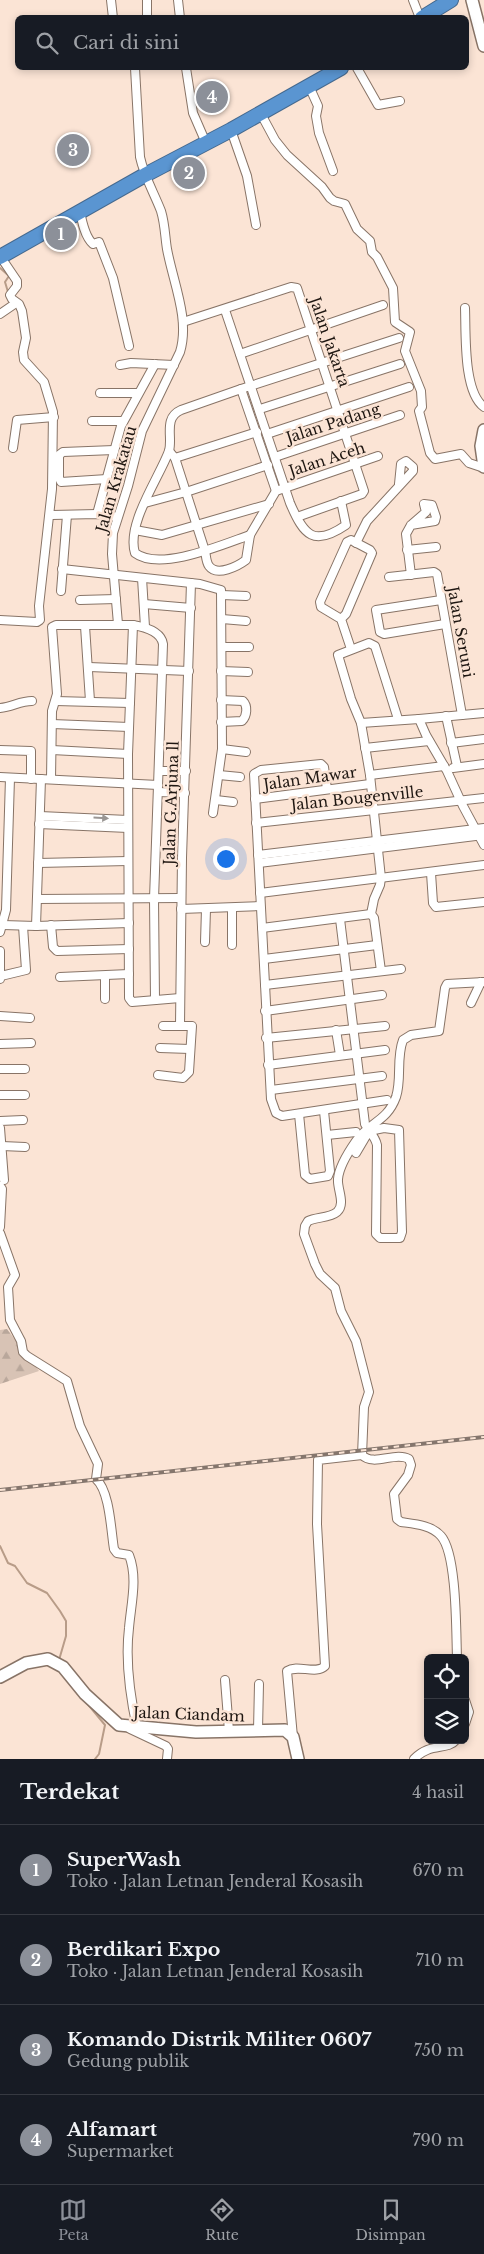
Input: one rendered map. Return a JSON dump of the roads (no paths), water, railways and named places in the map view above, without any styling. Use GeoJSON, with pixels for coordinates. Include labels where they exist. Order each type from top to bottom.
{"type":"FeatureCollection","features":[{"type":"Feature","properties":{"kind":"highway"},"geometry":{"type":"LineString","coordinates":[[426,15],[451,0]]}},
{"type":"Feature","properties":{"kind":"highway"},"geometry":{"type":"LineString","coordinates":[[0,256],[145,175],[261,114],[337,70]]}},
{"type":"Feature","properties":{"kind":"street"},"geometry":{"type":"LineString","coordinates":[[111,0],[113,15]]}},
{"type":"Feature","properties":{"kind":"street"},"geometry":{"type":"LineString","coordinates":[[147,0],[147,15]]}},
{"type":"Feature","properties":{"kind":"street"},"geometry":{"type":"LineString","coordinates":[[178,0],[180,15]]}},
{"type":"Feature","properties":{"kind":"street"},"geometry":{"type":"LineString","coordinates":[[413,0],[420,15]]}},
{"type":"Feature","properties":{"kind":"street"},"geometry":{"type":"LineString","coordinates":[[472,0],[484,46]]}},
{"type":"Feature","properties":{"kind":"street","name":"Jalan Krakatau"},"geometry":{"type":"LineString","coordinates":[[118,624],[112,539],[142,431],[174,365],[182,344],[183,322],[167,250],[163,221],[140,158],[135,70]]}},
{"type":"Feature","properties":{"kind":"street"},"geometry":{"type":"LineString","coordinates":[[186,70],[193,113],[206,143]]}},
{"type":"Feature","properties":{"kind":"street"},"geometry":{"type":"LineString","coordinates":[[358,70],[378,105],[400,101]]}},
{"type":"Feature","properties":{"kind":"street"},"geometry":{"type":"LineString","coordinates":[[309,86],[318,106],[316,116],[319,132],[333,171]]}},
{"type":"Feature","properties":{"kind":"street"},"geometry":{"type":"LineString","coordinates":[[261,114],[275,140],[287,155],[322,186],[334,202],[345,204],[356,229],[370,241],[372,252],[377,257],[393,288],[395,322],[410,332],[405,351],[421,391],[422,407],[419,411],[430,453],[435,459],[461,454],[468,463],[484,468],[481,446],[484,430]]}},
{"type":"Feature","properties":{"kind":"street"},"geometry":{"type":"LineString","coordinates":[[231,130],[246,176],[256,225]]}},
{"type":"Feature","properties":{"kind":"street"},"geometry":{"type":"LineString","coordinates":[[80,212],[90,240],[93,244],[99,242],[111,271],[129,346]]}},
{"type":"Feature","properties":{"kind":"street"},"geometry":{"type":"LineString","coordinates":[[0,256],[17,281],[17,286],[10,295],[16,303],[20,304],[22,311],[26,338],[23,352],[24,360],[44,382],[52,404],[54,418],[52,489],[39,606],[40,620],[37,622],[0,620]]}},
{"type":"Feature","properties":{"kind":"street","name":"Jalan Jakarta"},"geometry":{"type":"LineString","coordinates":[[183,322],[225,310],[294,286],[299,291],[347,433],[364,492],[341,501]]}},
{"type":"Feature","properties":{"kind":"street"},"geometry":{"type":"LineString","coordinates":[[0,314],[16,303]]}},
{"type":"Feature","properties":{"kind":"street"},"geometry":{"type":"LineString","coordinates":[[240,354],[383,305]]}},
{"type":"Feature","properties":{"kind":"street"},"geometry":{"type":"LineString","coordinates":[[465,308],[469,371],[474,396],[484,407]]}},
{"type":"Feature","properties":{"kind":"street"},"geometry":{"type":"LineString","coordinates":[[225,310],[260,409],[285,488],[297,517],[310,535],[317,537],[324,536],[347,524],[341,501],[297,517]]}},
{"type":"Feature","properties":{"kind":"street"},"geometry":{"type":"LineString","coordinates":[[250,534],[205,551],[170,560],[142,557],[136,554],[133,548],[135,530],[169,451],[169,428],[175,413],[241,389],[400,338]]}},
{"type":"Feature","properties":{"kind":"street"},"geometry":{"type":"LineString","coordinates":[[120,365],[131,363],[174,365]]}},
{"type":"Feature","properties":{"kind":"street"},"geometry":{"type":"LineString","coordinates":[[97,514],[123,420],[156,364]]}},
{"type":"Feature","properties":{"kind":"street"},"geometry":{"type":"LineString","coordinates":[[260,409],[400,364]]}},
{"type":"Feature","properties":{"kind":"street"},"geometry":{"type":"LineString","coordinates":[[267,434],[409,387]]}},
{"type":"Feature","properties":{"kind":"street"},"geometry":{"type":"LineString","coordinates":[[169,451],[175,458],[205,551],[207,563],[214,570],[223,570],[235,566],[247,558],[250,534],[276,491],[241,389]]}},
{"type":"Feature","properties":{"kind":"street"},"geometry":{"type":"LineString","coordinates":[[100,393],[138,393]]}},
{"type":"Feature","properties":{"kind":"street","name":"Jalan Padang"},"geometry":{"type":"LineString","coordinates":[[275,457],[400,415]]}},
{"type":"Feature","properties":{"kind":"street"},"geometry":{"type":"LineString","coordinates":[[13,448],[17,420],[54,418]]}},
{"type":"Feature","properties":{"kind":"street"},"geometry":{"type":"LineString","coordinates":[[92,421],[123,420]]}},
{"type":"Feature","properties":{"kind":"street"},"geometry":{"type":"LineString","coordinates":[[175,458],[256,432]]}},
{"type":"Feature","properties":{"kind":"street"},"geometry":{"type":"LineString","coordinates":[[107,479],[61,482],[59,478],[59,455],[63,452],[114,450]]}},
{"type":"Feature","properties":{"kind":"street","name":"Jalan Aceh"},"geometry":{"type":"LineString","coordinates":[[276,491],[378,456]]}},
{"type":"Feature","properties":{"kind":"street"},"geometry":{"type":"LineString","coordinates":[[145,504],[268,465]]}},
{"type":"Feature","properties":{"kind":"street"},"geometry":{"type":"LineString","coordinates":[[356,543],[367,520],[399,484]]}},
{"type":"Feature","properties":{"kind":"street"},"geometry":{"type":"LineString","coordinates":[[135,530],[162,535],[269,504]]}},
{"type":"Feature","properties":{"kind":"street"},"geometry":{"type":"LineString","coordinates":[[52,515],[97,514],[117,517]]}},
{"type":"Feature","properties":{"kind":"street"},"geometry":{"type":"LineString","coordinates":[[61,591],[67,515]]}},
{"type":"Feature","properties":{"kind":"street"},"geometry":{"type":"LineString","coordinates":[[389,578],[411,575],[406,539],[411,525]]}},
{"type":"Feature","properties":{"kind":"street"},"geometry":{"type":"LineString","coordinates":[[341,619],[346,614],[372,553],[351,540],[347,542],[320,602],[321,607],[341,619],[351,649]]}},
{"type":"Feature","properties":{"kind":"street"},"geometry":{"type":"LineString","coordinates":[[407,550],[436,547]]}},
{"type":"Feature","properties":{"kind":"street"},"geometry":{"type":"LineString","coordinates":[[62,568],[191,583],[219,589],[222,595],[222,749],[213,813]]}},
{"type":"Feature","properties":{"kind":"street","name":"Jalan Seruni"},"geometry":{"type":"LineString","coordinates":[[411,575],[436,573],[462,714]]}},
{"type":"Feature","properties":{"kind":"street"},"geometry":{"type":"LineString","coordinates":[[142,578],[145,627]]}},
{"type":"Feature","properties":{"kind":"street","name":"Jalan G.Arjuna ll"},"geometry":{"type":"LineString","coordinates":[[180,1025],[184,793],[191,583]]}},
{"type":"Feature","properties":{"kind":"street"},"geometry":{"type":"LineString","coordinates":[[222,595],[246,596]]}},
{"type":"Feature","properties":{"kind":"street"},"geometry":{"type":"LineString","coordinates":[[80,600],[116,599]]}},
{"type":"Feature","properties":{"kind":"street"},"geometry":{"type":"LineString","coordinates":[[441,600],[376,610],[378,628],[384,634],[446,624]]}},
{"type":"Feature","properties":{"kind":"street"},"geometry":{"type":"LineString","coordinates":[[144,604],[191,608]]}},
{"type":"Feature","properties":{"kind":"street"},"geometry":{"type":"LineString","coordinates":[[222,620],[246,621]]}},
{"type":"Feature","properties":{"kind":"street"},"geometry":{"type":"LineString","coordinates":[[51,779],[52,710],[57,692],[52,627],[56,625],[133,625],[145,627],[158,635],[162,640],[162,670],[154,900],[155,1000]]}},
{"type":"Feature","properties":{"kind":"street"},"geometry":{"type":"LineString","coordinates":[[133,625],[128,754],[130,1000],[180,998]]}},
{"type":"Feature","properties":{"kind":"street"},"geometry":{"type":"LineString","coordinates":[[85,626],[90,701]]}},
{"type":"Feature","properties":{"kind":"street"},"geometry":{"type":"LineString","coordinates":[[381,971],[374,918],[371,914],[374,899],[380,885],[380,878],[370,775],[361,723],[338,657],[340,653],[369,644],[375,646],[398,719]]}},
{"type":"Feature","properties":{"kind":"street"},"geometry":{"type":"LineString","coordinates":[[222,647],[249,647]]}},
{"type":"Feature","properties":{"kind":"street"},"geometry":{"type":"LineString","coordinates":[[89,667],[189,671]]}},
{"type":"Feature","properties":{"kind":"street"},"geometry":{"type":"LineString","coordinates":[[221,671],[248,672]]}},
{"type":"Feature","properties":{"kind":"street"},"geometry":{"type":"LineString","coordinates":[[221,700],[242,701],[246,710],[246,717],[242,721],[221,722]]}},
{"type":"Feature","properties":{"kind":"street"},"geometry":{"type":"LineString","coordinates":[[0,708],[12,708],[23,701],[32,701]]}},
{"type":"Feature","properties":{"kind":"street"},"geometry":{"type":"LineString","coordinates":[[56,701],[130,703]]}},
{"type":"Feature","properties":{"kind":"street"},"geometry":{"type":"LineString","coordinates":[[361,723],[484,712]]}},
{"type":"Feature","properties":{"kind":"street"},"geometry":{"type":"LineString","coordinates":[[446,716],[451,743],[451,768],[460,800],[481,832],[484,845]]}},
{"type":"Feature","properties":{"kind":"street"},"geometry":{"type":"LineString","coordinates":[[424,718],[429,741],[451,768]]}},
{"type":"Feature","properties":{"kind":"street"},"geometry":{"type":"LineString","coordinates":[[52,724],[129,726]]}},
{"type":"Feature","properties":{"kind":"street"},"geometry":{"type":"LineString","coordinates":[[451,743],[484,739]]}},
{"type":"Feature","properties":{"kind":"street"},"geometry":{"type":"LineString","coordinates":[[365,748],[429,741]]}},
{"type":"Feature","properties":{"kind":"street"},"geometry":{"type":"LineString","coordinates":[[222,749],[246,752]]}},
{"type":"Feature","properties":{"kind":"street"},"geometry":{"type":"LineString","coordinates":[[0,750],[31,751],[31,778]]}},
{"type":"Feature","properties":{"kind":"street"},"geometry":{"type":"LineString","coordinates":[[52,750],[128,754]]}},
{"type":"Feature","properties":{"kind":"street"},"geometry":{"type":"LineString","coordinates":[[327,788],[324,767],[321,764],[261,770],[254,774],[264,959],[266,1038],[271,1099],[276,1113],[282,1116],[387,1100]]}},
{"type":"Feature","properties":{"kind":"street"},"geometry":{"type":"LineString","coordinates":[[370,775],[484,764]]}},
{"type":"Feature","properties":{"kind":"street"},"geometry":{"type":"LineString","coordinates":[[159,771],[186,772]]}},
{"type":"Feature","properties":{"kind":"street"},"geometry":{"type":"LineString","coordinates":[[219,775],[240,777]]}},
{"type":"Feature","properties":{"kind":"street"},"geometry":{"type":"LineString","coordinates":[[0,777],[128,783],[184,793]]}},
{"type":"Feature","properties":{"kind":"street"},"geometry":{"type":"LineString","coordinates":[[10,778],[9,801],[4,829],[1,929],[23,926],[129,923]]}},
{"type":"Feature","properties":{"kind":"street"},"geometry":{"type":"LineString","coordinates":[[36,926],[41,779]]}},
{"type":"Feature","properties":{"kind":"street","name":"Jalan Mawar"},"geometry":{"type":"LineString","coordinates":[[254,799],[327,788],[370,784]]}},
{"type":"Feature","properties":{"kind":"street","name":"Jalan Bougenville"},"geometry":{"type":"LineString","coordinates":[[256,823],[484,798]]}},
{"type":"Feature","properties":{"kind":"street"},"geometry":{"type":"LineString","coordinates":[[216,800],[233,802]]}},
{"type":"Feature","properties":{"kind":"street"},"geometry":{"type":"LineString","coordinates":[[0,802],[9,801]]}},
{"type":"Feature","properties":{"kind":"street"},"geometry":{"type":"LineString","coordinates":[[40,820],[128,824]]}},
{"type":"Feature","properties":{"kind":"street"},"geometry":{"type":"LineString","coordinates":[[258,859],[481,832]]}},
{"type":"Feature","properties":{"kind":"street"},"geometry":{"type":"LineString","coordinates":[[38,863],[128,862]]}},
{"type":"Feature","properties":{"kind":"street"},"geometry":{"type":"LineString","coordinates":[[260,893],[484,865]]}},
{"type":"Feature","properties":{"kind":"street"},"geometry":{"type":"LineString","coordinates":[[430,873],[433,903],[436,907],[484,902]]}},
{"type":"Feature","properties":{"kind":"street"},"geometry":{"type":"LineString","coordinates":[[368,880],[374,899]]}},
{"type":"Feature","properties":{"kind":"street"},"geometry":{"type":"LineString","coordinates":[[38,899],[154,900],[182,898]]}},
{"type":"Feature","properties":{"kind":"street"},"geometry":{"type":"LineString","coordinates":[[182,909],[260,906]]}},
{"type":"Feature","properties":{"kind":"street"},"geometry":{"type":"LineString","coordinates":[[232,908],[232,945]]}},
{"type":"Feature","properties":{"kind":"street"},"geometry":{"type":"LineString","coordinates":[[206,909],[206,942]]}},
{"type":"Feature","properties":{"kind":"street"},"geometry":{"type":"LineString","coordinates":[[262,928],[371,914]]}},
{"type":"Feature","properties":{"kind":"street"},"geometry":{"type":"LineString","coordinates":[[340,919],[362,1104],[368,1130],[374,1136],[377,1145],[376,1234],[380,1238],[398,1238],[402,1232],[400,1131],[396,1128],[368,1130]]}},
{"type":"Feature","properties":{"kind":"street"},"geometry":{"type":"LineString","coordinates":[[51,925],[54,949],[57,951],[129,949]]}},
{"type":"Feature","properties":{"kind":"street"},"geometry":{"type":"LineString","coordinates":[[0,952],[1,978],[26,970],[23,926]]}},
{"type":"Feature","properties":{"kind":"street"},"geometry":{"type":"LineString","coordinates":[[264,959],[377,945]]}},
{"type":"Feature","properties":{"kind":"street"},"geometry":{"type":"LineString","coordinates":[[265,985],[401,969]]}},
{"type":"Feature","properties":{"kind":"street"},"geometry":{"type":"LineString","coordinates":[[60,977],[129,974]]}},
{"type":"Feature","properties":{"kind":"street"},"geometry":{"type":"LineString","coordinates":[[105,976],[106,1000]]}},
{"type":"Feature","properties":{"kind":"street"},"geometry":{"type":"LineString","coordinates":[[471,1003],[483,982]]}},
{"type":"Feature","properties":{"kind":"street"},"geometry":{"type":"LineString","coordinates":[[362,1455],[364,1407],[370,1394],[358,1348],[341,1311],[334,1287],[316,1268],[304,1231],[308,1221],[334,1214],[339,1209],[341,1201],[338,1176],[356,1140],[384,1118],[395,1098],[403,1040],[411,1035],[439,1031],[446,986],[452,983],[483,982]]}},
{"type":"Feature","properties":{"kind":"street"},"geometry":{"type":"LineString","coordinates":[[266,1011],[382,995]]}},
{"type":"Feature","properties":{"kind":"street"},"geometry":{"type":"LineString","coordinates":[[0,1016],[30,1018]]}},
{"type":"Feature","properties":{"kind":"street"},"geometry":{"type":"LineString","coordinates":[[158,1075],[186,1077],[189,1072],[192,1028],[190,1025],[163,1026]]}},
{"type":"Feature","properties":{"kind":"street"},"geometry":{"type":"LineString","coordinates":[[266,1038],[385,1026]]}},
{"type":"Feature","properties":{"kind":"street"},"geometry":{"type":"LineString","coordinates":[[336,1030],[340,1056]]}},
{"type":"Feature","properties":{"kind":"street"},"geometry":{"type":"LineString","coordinates":[[0,1044],[31,1044]]}},
{"type":"Feature","properties":{"kind":"street"},"geometry":{"type":"LineString","coordinates":[[160,1048],[190,1049]]}},
{"type":"Feature","properties":{"kind":"street"},"geometry":{"type":"LineString","coordinates":[[268,1065],[385,1050]]}},
{"type":"Feature","properties":{"kind":"street"},"geometry":{"type":"LineString","coordinates":[[0,1069],[25,1069]]}},
{"type":"Feature","properties":{"kind":"street"},"geometry":{"type":"LineString","coordinates":[[271,1090],[382,1076]]}},
{"type":"Feature","properties":{"kind":"street"},"geometry":{"type":"LineString","coordinates":[[0,1095],[25,1095]]}},
{"type":"Feature","properties":{"kind":"street"},"geometry":{"type":"LineString","coordinates":[[299,1114],[306,1175],[308,1179],[325,1178],[330,1175],[324,1111]]}},
{"type":"Feature","properties":{"kind":"street"},"geometry":{"type":"LineString","coordinates":[[0,1122],[23,1120]]}},
{"type":"Feature","properties":{"kind":"street"},"geometry":{"type":"LineString","coordinates":[[0,1128],[2,1146],[0,1227]]}},
{"type":"Feature","properties":{"kind":"street"},"geometry":{"type":"LineString","coordinates":[[356,1153],[368,1130]]}},
{"type":"Feature","properties":{"kind":"street"},"geometry":{"type":"LineString","coordinates":[[327,1134],[356,1132]]}},
{"type":"Feature","properties":{"kind":"street"},"geometry":{"type":"LineString","coordinates":[[2,1146],[25,1147]]}},
{"type":"Feature","properties":{"kind":"street"},"geometry":{"type":"LineString","coordinates":[[0,1234],[15,1275],[8,1287],[10,1320],[21,1342],[23,1352],[67,1381],[80,1426],[98,1464],[96,1480],[101,1486],[105,1499],[114,1549],[117,1553],[128,1555],[133,1568],[128,1661],[131,1699],[137,1728]]}},
{"type":"Feature","properties":{"kind":"street"},"geometry":{"type":"LineString","coordinates":[[0,1322],[10,1320]]}},
{"type":"Feature","properties":{"kind":"street"},"geometry":{"type":"LineString","coordinates":[[298,1759],[293,1737],[287,1671],[292,1668],[320,1670],[325,1666],[317,1524],[318,1460],[362,1455],[370,1459],[402,1456],[411,1461],[408,1475],[394,1494],[396,1517],[401,1522],[433,1530],[446,1543],[452,1567],[457,1654]]}},
{"type":"Feature","properties":{"kind":"street","name":"Jalan Ciandam"},"geometry":{"type":"LineString","coordinates":[[0,1677],[31,1661],[43,1659],[57,1663],[100,1709],[115,1722],[123,1726],[191,1732],[285,1730],[293,1737]]}},
{"type":"Feature","properties":{"kind":"street"},"geometry":{"type":"LineString","coordinates":[[225,1680],[229,1731]]}},
{"type":"Feature","properties":{"kind":"street"},"geometry":{"type":"LineString","coordinates":[[258,1730],[259,1684]]}},
{"type":"Feature","properties":{"kind":"street"},"geometry":{"type":"LineString","coordinates":[[123,1726],[166,1746],[168,1749],[167,1759]]}},
{"type":"Feature","properties":{"kind":"street"},"geometry":{"type":"LineString","coordinates":[[414,1759],[425,1750],[451,1744]]}},
{"type":"Feature","properties":{"kind":"waterway"},"geometry":{"type":"LineString","coordinates":[[0,268],[9,276],[5,282],[8,292]]}},
{"type":"Feature","properties":{"kind":"waterway"},"geometry":{"type":"LineString","coordinates":[[0,1546],[8,1563],[15,1566],[27,1583],[47,1593],[66,1621],[66,1636],[59,1660]]}},
{"type":"Feature","properties":{"kind":"waterway"},"geometry":{"type":"LineString","coordinates":[[86,1702],[105,1725],[99,1754],[95,1759]]}},
{"type":"Feature","properties":{"kind":"railway"},"geometry":{"type":"LineString","coordinates":[[0,1490],[484,1437]]}},
{"type":"Feature","properties":{"kind":"place","name":"Alfamart"},"geometry":{"type":"Point","coordinates":[212,97]}},
{"type":"Feature","properties":{"kind":"place","name":"Komando Distrik Militer 0607"},"geometry":{"type":"Point","coordinates":[73,150]}},
{"type":"Feature","properties":{"kind":"place","name":"Berdikari Expo"},"geometry":{"type":"Point","coordinates":[189,173]}},
{"type":"Feature","properties":{"kind":"place","name":"SuperWash"},"geometry":{"type":"Point","coordinates":[61,234]}}]}
